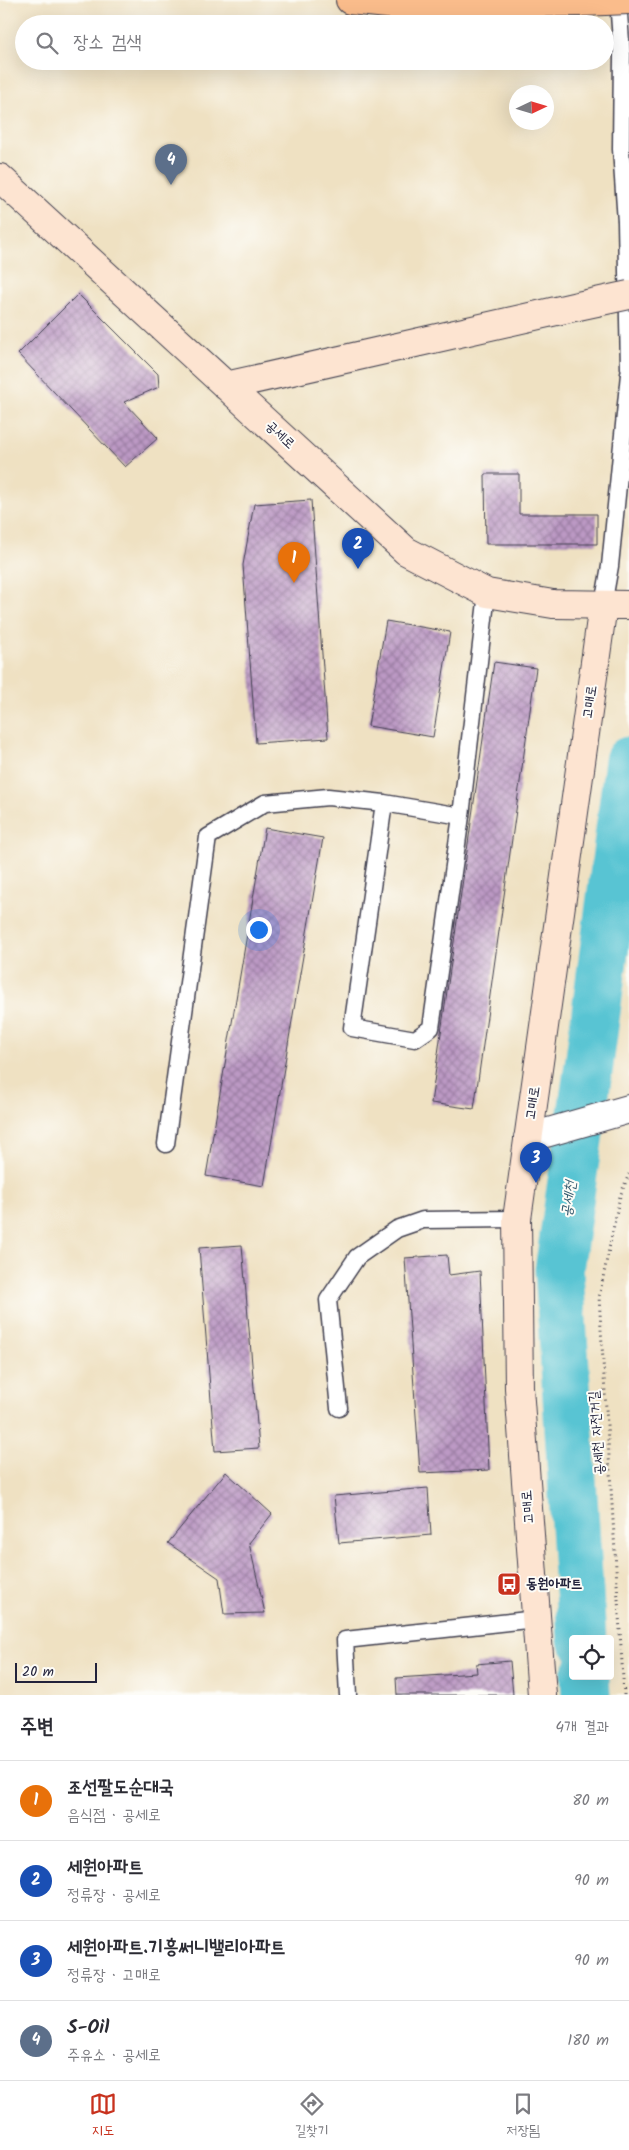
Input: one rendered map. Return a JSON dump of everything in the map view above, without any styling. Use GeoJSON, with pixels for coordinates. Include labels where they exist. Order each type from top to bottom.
{"type":"FeatureCollection","features":[{"type":"Feature","properties":{"kind":"highway"},"geometry":{"type":"LineString","coordinates":[[350,0],[397,5],[629,0]]}},
{"type":"Feature","properties":{"kind":"street","name":"공세로"},"geometry":{"type":"LineString","coordinates":[[0,178],[406,551],[487,592],[553,604],[616,605]]}},
{"type":"Feature","properties":{"kind":"street"},"geometry":{"type":"LineString","coordinates":[[226,386],[629,295]]}},
{"type":"Feature","properties":{"kind":"street","name":"고매로"},"geometry":{"type":"LineString","coordinates":[[542,1695],[519,1388],[517,1219],[528,1138],[616,605]]}},
{"type":"Feature","properties":{"kind":"street"},"geometry":{"type":"LineString","coordinates":[[528,1138],[629,1109]]}},
{"type":"Feature","properties":{"kind":"lane"},"geometry":{"type":"LineString","coordinates":[[618,0],[622,55],[621,149],[626,222],[629,368]]}},
{"type":"Feature","properties":{"kind":"lane"},"geometry":{"type":"LineString","coordinates":[[616,605],[610,566],[629,374]]}},
{"type":"Feature","properties":{"kind":"lane"},"geometry":{"type":"LineString","coordinates":[[384,803],[352,1028],[415,1039],[430,1028],[461,816],[487,592]]}},
{"type":"Feature","properties":{"kind":"lane"},"geometry":{"type":"LineString","coordinates":[[166,1144],[208,837],[265,804],[328,796],[461,816]]}},
{"type":"Feature","properties":{"kind":"lane"},"geometry":{"type":"LineString","coordinates":[[339,1408],[328,1300],[356,1256],[397,1229],[423,1220],[517,1219]]}},
{"type":"Feature","properties":{"kind":"lane"},"geometry":{"type":"LineString","coordinates":[[348,1695],[346,1640],[536,1619]]}},
{"type":"Feature","properties":{"kind":"path","name":"공세천 자전거길"},"geometry":{"type":"LineString","coordinates":[[624,1695],[599,1297],[620,1196],[629,1174]]}},
{"type":"Feature","properties":{"kind":"building"},"geometry":{"type":"Polygon","coordinates":[[[78,294],[158,374],[159,387],[124,402],[158,438],[125,467],[18,354],[78,294]]]}},
{"type":"Feature","properties":{"kind":"building"},"geometry":{"type":"Polygon","coordinates":[[[485,474],[519,474],[519,514],[597,514],[597,544],[486,544],[485,474]]]}},
{"type":"Feature","properties":{"kind":"building"},"geometry":{"type":"Polygon","coordinates":[[[311,500],[328,738],[256,743],[243,565],[254,504],[311,500]]]}},
{"type":"Feature","properties":{"kind":"building"},"geometry":{"type":"Polygon","coordinates":[[[386,621],[450,632],[433,737],[368,726],[386,621]]]}},
{"type":"Feature","properties":{"kind":"building"},"geometry":{"type":"Polygon","coordinates":[[[494,662],[536,668],[474,1109],[431,1103],[494,662]]]}},
{"type":"Feature","properties":{"kind":"building"},"geometry":{"type":"Polygon","coordinates":[[[265,828],[323,838],[264,1186],[206,1176],[265,828]]]}},
{"type":"Feature","properties":{"kind":"building"},"geometry":{"type":"Polygon","coordinates":[[[242,1245],[259,1448],[215,1451],[199,1248],[242,1245]]]}},
{"type":"Feature","properties":{"kind":"building"},"geometry":{"type":"Polygon","coordinates":[[[447,1255],[449,1275],[480,1271],[489,1470],[420,1473],[405,1258],[447,1255]]]}},
{"type":"Feature","properties":{"kind":"building"},"geometry":{"type":"Polygon","coordinates":[[[226,1472],[272,1514],[249,1543],[265,1613],[224,1614],[219,1578],[168,1543],[226,1472]]]}},
{"type":"Feature","properties":{"kind":"building"},"geometry":{"type":"Polygon","coordinates":[[[428,1488],[431,1535],[339,1543],[334,1496],[428,1488]]]}},
{"type":"Feature","properties":{"kind":"building"},"geometry":{"type":"Polygon","coordinates":[[[510,1661],[513,1695],[397,1695],[396,1678],[477,1673],[476,1664],[510,1661]]]}},
{"type":"Feature","properties":{"kind":"waterway","name":"공세천"},"geometry":{"type":"LineString","coordinates":[[582,1635],[559,1270],[589,1065],[629,761]]}},
{"type":"Feature","properties":{"kind":"waterway","name":"공세천"},"geometry":{"type":"LineString","coordinates":[[585,1680],[586,1695]]}},
{"type":"Feature","properties":{"kind":"place","name":"S-Oil"},"geometry":{"type":"Point","coordinates":[171,185]}},
{"type":"Feature","properties":{"kind":"place","name":"세원아파트"},"geometry":{"type":"Point","coordinates":[358,569]}},
{"type":"Feature","properties":{"kind":"place","name":"조선팔도순대국"},"geometry":{"type":"Point","coordinates":[294,583]}},
{"type":"Feature","properties":{"kind":"place","name":"세원아파트.기흥써니밸리아파트"},"geometry":{"type":"Point","coordinates":[536,1183]}},
{"type":"Feature","properties":{"kind":"place","name":"동원아파트"},"geometry":{"type":"Point","coordinates":[509,1584]}}]}
